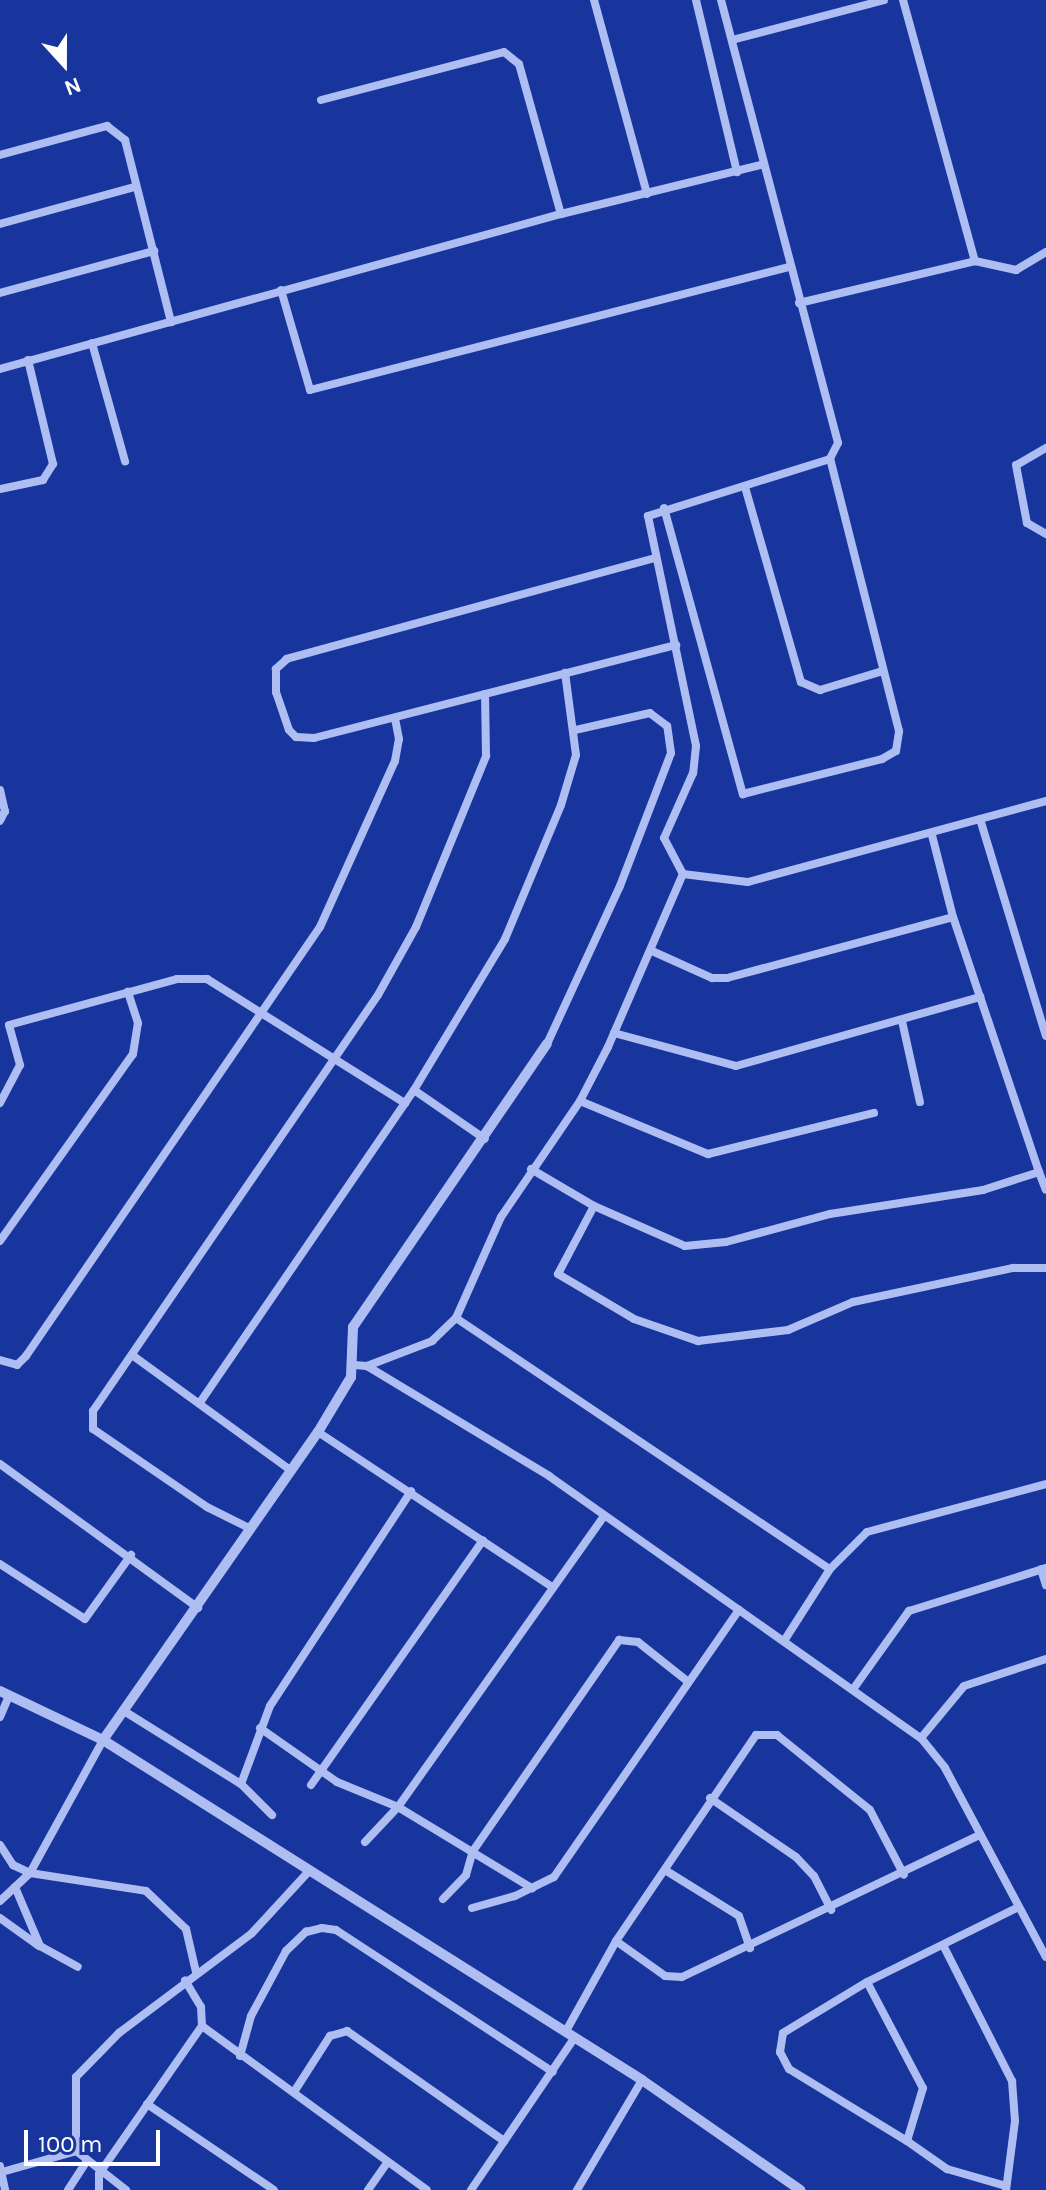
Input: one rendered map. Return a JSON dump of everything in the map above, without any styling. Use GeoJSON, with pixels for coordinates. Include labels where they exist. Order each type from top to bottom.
{"type":"FeatureCollection","features":[{"type":"Feature","properties":{"kind":"street"},"geometry":{"type":"LineString","coordinates":[[594,0],[647,194]]}},
{"type":"Feature","properties":{"kind":"street"},"geometry":{"type":"LineString","coordinates":[[696,0],[737,172]]}},
{"type":"Feature","properties":{"kind":"street"},"geometry":{"type":"LineString","coordinates":[[354,1365],[367,1366],[432,1341],[456,1318],[501,1217],[580,1101],[652,951],[683,874],[664,838],[697,754],[648,516],[664,508],[745,487],[830,459],[837,447],[836,430],[788,267],[721,0]]}},
{"type":"Feature","properties":{"kind":"street"},"geometry":{"type":"LineString","coordinates":[[732,40],[855,3],[884,0]]}},
{"type":"Feature","properties":{"kind":"street"},"geometry":{"type":"LineString","coordinates":[[903,0],[975,261]]}},
{"type":"Feature","properties":{"kind":"street"},"geometry":{"type":"LineString","coordinates":[[321,100],[504,52],[519,64],[561,214]]}},
{"type":"Feature","properties":{"kind":"street"},"geometry":{"type":"LineString","coordinates":[[0,155],[107,126],[125,140],[134,187],[171,322]]}},
{"type":"Feature","properties":{"kind":"street"},"geometry":{"type":"LineString","coordinates":[[0,369],[561,214],[764,164]]}},
{"type":"Feature","properties":{"kind":"street"},"geometry":{"type":"LineString","coordinates":[[0,224],[134,187]]}},
{"type":"Feature","properties":{"kind":"street"},"geometry":{"type":"LineString","coordinates":[[0,293],[154,251]]}},
{"type":"Feature","properties":{"kind":"street"},"geometry":{"type":"LineString","coordinates":[[799,303],[975,261],[1016,270],[1046,252]]}},
{"type":"Feature","properties":{"kind":"street"},"geometry":{"type":"LineString","coordinates":[[281,290],[310,390],[788,267]]}},
{"type":"Feature","properties":{"kind":"street"},"geometry":{"type":"LineString","coordinates":[[92,343],[125,461]]}},
{"type":"Feature","properties":{"kind":"street"},"geometry":{"type":"LineString","coordinates":[[0,489],[43,480],[53,464],[28,360]]}},
{"type":"Feature","properties":{"kind":"street"},"geometry":{"type":"LineString","coordinates":[[1046,448],[1028,453],[1016,465],[1027,523],[1046,534]]}},
{"type":"Feature","properties":{"kind":"street"},"geometry":{"type":"LineString","coordinates":[[664,508],[743,794],[882,759],[896,751],[899,731],[830,459]]}},
{"type":"Feature","properties":{"kind":"street"},"geometry":{"type":"LineString","coordinates":[[745,487],[805,688],[820,690],[883,671]]}},
{"type":"Feature","properties":{"kind":"street"},"geometry":{"type":"LineString","coordinates":[[655,558],[287,659],[276,669],[280,707],[296,737],[314,738],[676,645]]}},
{"type":"Feature","properties":{"kind":"street"},"geometry":{"type":"LineString","coordinates":[[201,1401],[414,1090],[524,901],[574,764],[576,730],[565,673]]}},
{"type":"Feature","properties":{"kind":"street"},"geometry":{"type":"LineString","coordinates":[[251,1529],[207,1507],[93,1429],[93,1411],[332,1056],[378,995],[416,927],[462,823],[486,756],[485,694]]}},
{"type":"Feature","properties":{"kind":"street"},"geometry":{"type":"LineString","coordinates":[[0,1901],[30,1873],[103,1740],[198,1609],[318,1432],[354,1365],[353,1327],[485,1139],[547,1044],[620,886],[671,753],[667,726],[650,713],[576,730]]}},
{"type":"Feature","properties":{"kind":"street"},"geometry":{"type":"LineString","coordinates":[[0,1360],[17,1365],[26,1356],[320,927],[349,870],[399,750],[395,719]]}},
{"type":"Feature","properties":{"kind":"street"},"geometry":{"type":"LineString","coordinates":[[0,790],[5,811],[0,821]]}},
{"type":"Feature","properties":{"kind":"street"},"geometry":{"type":"LineString","coordinates":[[683,874],[748,882],[932,835],[1046,801]]}},
{"type":"Feature","properties":{"kind":"street"},"geometry":{"type":"LineString","coordinates":[[980,819],[1046,1036]]}},
{"type":"Feature","properties":{"kind":"street"},"geometry":{"type":"LineString","coordinates":[[932,835],[953,917],[1046,1190]]}},
{"type":"Feature","properties":{"kind":"street"},"geometry":{"type":"LineString","coordinates":[[652,951],[720,979],[953,917]]}},
{"type":"Feature","properties":{"kind":"street"},"geometry":{"type":"LineString","coordinates":[[0,1103],[20,1065],[9,1025],[177,979],[207,979],[405,1103]]}},
{"type":"Feature","properties":{"kind":"street"},"geometry":{"type":"LineString","coordinates":[[0,1241],[133,1054],[138,1023],[128,992]]}},
{"type":"Feature","properties":{"kind":"street"},"geometry":{"type":"LineString","coordinates":[[614,1033],[736,1066],[980,997]]}},
{"type":"Feature","properties":{"kind":"street"},"geometry":{"type":"LineString","coordinates":[[902,1021],[920,1102]]}},
{"type":"Feature","properties":{"kind":"street"},"geometry":{"type":"LineString","coordinates":[[414,1090],[485,1139]]}},
{"type":"Feature","properties":{"kind":"street"},"geometry":{"type":"LineString","coordinates":[[580,1101],[708,1154],[874,1113]]}},
{"type":"Feature","properties":{"kind":"street"},"geometry":{"type":"LineString","coordinates":[[531,1169],[594,1206],[685,1246],[726,1242],[830,1214],[983,1190],[1039,1172]]}},
{"type":"Feature","properties":{"kind":"street"},"geometry":{"type":"LineString","coordinates":[[594,1206],[558,1274],[634,1319],[698,1341],[788,1330],[853,1302],[1013,1268],[1046,1268]]}},
{"type":"Feature","properties":{"kind":"street"},"geometry":{"type":"LineString","coordinates":[[456,1318],[830,1569]]}},
{"type":"Feature","properties":{"kind":"street"},"geometry":{"type":"LineString","coordinates":[[132,1355],[201,1401],[290,1470]]}},
{"type":"Feature","properties":{"kind":"street"},"geometry":{"type":"LineString","coordinates":[[367,1366],[604,1516],[854,1688],[921,1738],[939,1758],[1046,1957]]}},
{"type":"Feature","properties":{"kind":"street"},"geometry":{"type":"LineString","coordinates":[[318,1432],[551,1586]]}},
{"type":"Feature","properties":{"kind":"street"},"geometry":{"type":"LineString","coordinates":[[0,1464],[131,1555],[198,1609]]}},
{"type":"Feature","properties":{"kind":"street"},"geometry":{"type":"LineString","coordinates":[[784,1641],[830,1569],[867,1532],[1046,1484]]}},
{"type":"Feature","properties":{"kind":"street"},"geometry":{"type":"LineString","coordinates":[[241,1784],[260,1728],[411,1491]]}},
{"type":"Feature","properties":{"kind":"street"},"geometry":{"type":"LineString","coordinates":[[365,1842],[398,1807],[551,1586],[604,1516]]}},
{"type":"Feature","properties":{"kind":"street"},"geometry":{"type":"LineString","coordinates":[[311,1785],[483,1540]]}},
{"type":"Feature","properties":{"kind":"street"},"geometry":{"type":"LineString","coordinates":[[0,1564],[85,1619],[131,1555]]}},
{"type":"Feature","properties":{"kind":"street"},"geometry":{"type":"LineString","coordinates":[[854,1688],[909,1611],[1044,1568],[1046,1585]]}},
{"type":"Feature","properties":{"kind":"street"},"geometry":{"type":"LineString","coordinates":[[472,1908],[532,1888],[554,1877],[739,1610]]}},
{"type":"Feature","properties":{"kind":"street"},"geometry":{"type":"LineString","coordinates":[[443,1899],[466,1875],[473,1851],[619,1640],[638,1642],[687,1681]]}},
{"type":"Feature","properties":{"kind":"street"},"geometry":{"type":"LineString","coordinates":[[921,1738],[967,1683],[1046,1659]]}},
{"type":"Feature","properties":{"kind":"street"},"geometry":{"type":"LineString","coordinates":[[0,1717],[4,1694],[103,1740],[642,2080],[800,2190]]}},
{"type":"Feature","properties":{"kind":"street"},"geometry":{"type":"LineString","coordinates":[[124,1711],[241,1784],[272,1815]]}},
{"type":"Feature","properties":{"kind":"street"},"geometry":{"type":"LineString","coordinates":[[260,1728],[321,1772],[398,1807],[438,1835],[473,1851],[532,1888]]}},
{"type":"Feature","properties":{"kind":"street"},"geometry":{"type":"LineString","coordinates":[[471,2190],[553,2072],[616,1941],[710,1798],[756,1735],[777,1735],[870,1810],[904,1875]]}},
{"type":"Feature","properties":{"kind":"street"},"geometry":{"type":"LineString","coordinates":[[710,1798],[796,1857],[814,1876],[831,1910]]}},
{"type":"Feature","properties":{"kind":"street"},"geometry":{"type":"LineString","coordinates":[[616,1941],[674,1978],[750,1948],[980,1835]]}},
{"type":"Feature","properties":{"kind":"street"},"geometry":{"type":"LineString","coordinates":[[0,1845],[13,1865],[30,1873],[146,1891],[186,1929],[196,1972]]}},
{"type":"Feature","properties":{"kind":"street"},"geometry":{"type":"LineString","coordinates":[[665,1870],[739,1916],[750,1948]]}},
{"type":"Feature","properties":{"kind":"street"},"geometry":{"type":"LineString","coordinates":[[126,2190],[99,2174],[76,2151],[76,2077],[119,2033],[185,1980],[252,1933],[309,1871]]}},
{"type":"Feature","properties":{"kind":"street"},"geometry":{"type":"LineString","coordinates":[[15,1887],[40,1946]]}},
{"type":"Feature","properties":{"kind":"street"},"geometry":{"type":"LineString","coordinates":[[943,1945],[1012,2081],[1015,2121],[1006,2188],[947,2169],[789,2069],[780,2052],[780,2039],[793,2024],[867,1982],[1019,1907]]}},
{"type":"Feature","properties":{"kind":"street"},"geometry":{"type":"LineString","coordinates":[[0,1918],[40,1946],[78,1967]]}},
{"type":"Feature","properties":{"kind":"street"},"geometry":{"type":"LineString","coordinates":[[240,2056],[251,2016],[286,1951],[306,1932],[322,1928],[336,1930],[553,2072]]}},
{"type":"Feature","properties":{"kind":"street"},"geometry":{"type":"LineString","coordinates":[[99,2190],[99,2174],[202,2026],[201,2007],[185,1980]]}},
{"type":"Feature","properties":{"kind":"street"},"geometry":{"type":"LineString","coordinates":[[867,1982],[923,2088],[907,2141]]}},
{"type":"Feature","properties":{"kind":"street"},"geometry":{"type":"LineString","coordinates":[[202,2026],[427,2190]]}},
{"type":"Feature","properties":{"kind":"street"},"geometry":{"type":"LineString","coordinates":[[294,2092],[330,2036],[341,2030],[504,2141]]}},
{"type":"Feature","properties":{"kind":"street"},"geometry":{"type":"LineString","coordinates":[[578,2189],[642,2080]]}},
{"type":"Feature","properties":{"kind":"street"},"geometry":{"type":"LineString","coordinates":[[147,2104],[274,2190]]}},
{"type":"Feature","properties":{"kind":"street"},"geometry":{"type":"LineString","coordinates":[[5,2190],[1,2169],[76,2151]]}},
{"type":"Feature","properties":{"kind":"street"},"geometry":{"type":"LineString","coordinates":[[68,2190],[87,2161]]}},
{"type":"Feature","properties":{"kind":"street"},"geometry":{"type":"LineString","coordinates":[[368,2190],[387,2163]]}}]}
